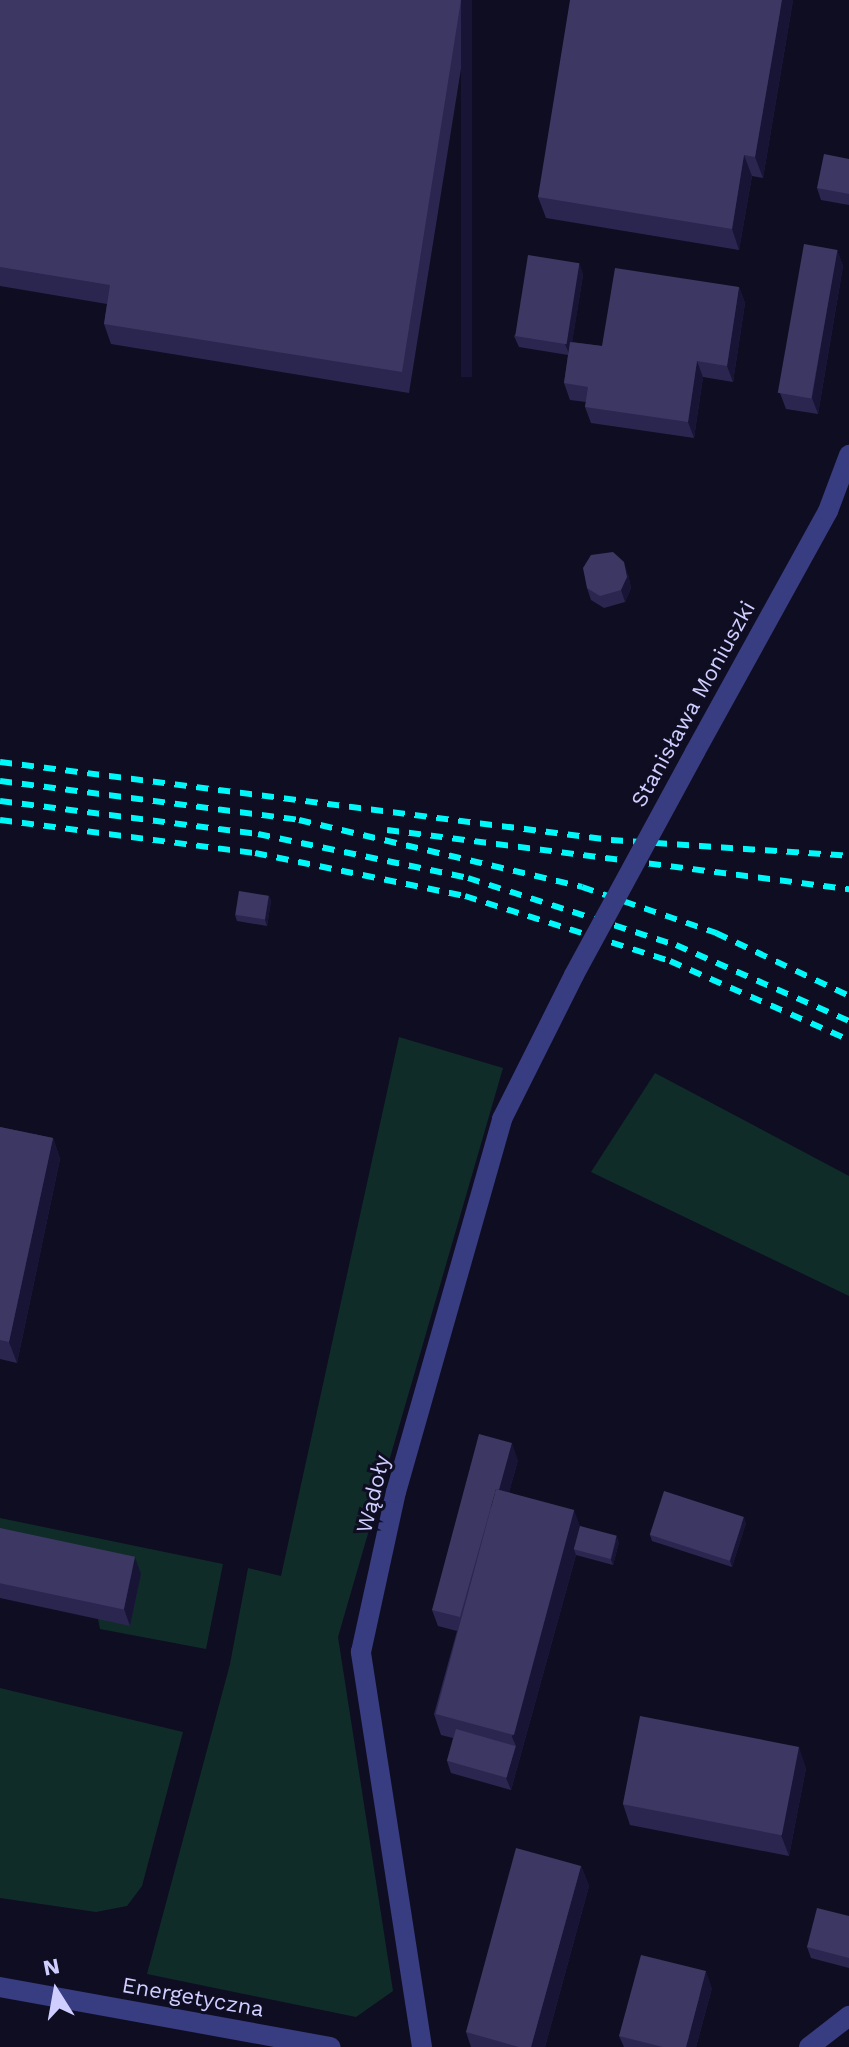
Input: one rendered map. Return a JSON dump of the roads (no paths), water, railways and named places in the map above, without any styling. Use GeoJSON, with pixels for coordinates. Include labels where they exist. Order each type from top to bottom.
{"type":"FeatureCollection","features":[{"type":"Feature","properties":{"kind":"street","name":"Stanisława Moniuszki"},"geometry":{"type":"LineString","coordinates":[[574,975],[828,511],[849,455]]}},
{"type":"Feature","properties":{"kind":"street","name":"Wądoły"},"geometry":{"type":"LineString","coordinates":[[422,2047],[361,1652],[396,1492],[502,1119],[574,975]]}},
{"type":"Feature","properties":{"kind":"street","name":"Energetyczna"},"geometry":{"type":"LineString","coordinates":[[0,1987],[331,2047]]}},
{"type":"Feature","properties":{"kind":"street"},"geometry":{"type":"LineString","coordinates":[[809,2047],[849,2016]]}},
{"type":"Feature","properties":{"kind":"railway"},"geometry":{"type":"LineString","coordinates":[[0,762],[611,840],[849,856]]}},
{"type":"Feature","properties":{"kind":"railway"},"geometry":{"type":"LineString","coordinates":[[0,781],[299,820],[582,887],[716,933],[849,996]]}},
{"type":"Feature","properties":{"kind":"railway"},"geometry":{"type":"LineString","coordinates":[[0,801],[258,834],[468,878],[676,945],[849,1021]]}},
{"type":"Feature","properties":{"kind":"railway"},"geometry":{"type":"LineString","coordinates":[[0,820],[255,853],[465,896],[670,961],[849,1040]]}},
{"type":"Feature","properties":{"kind":"railway"},"geometry":{"type":"LineString","coordinates":[[387,830],[849,889]]}}]}
